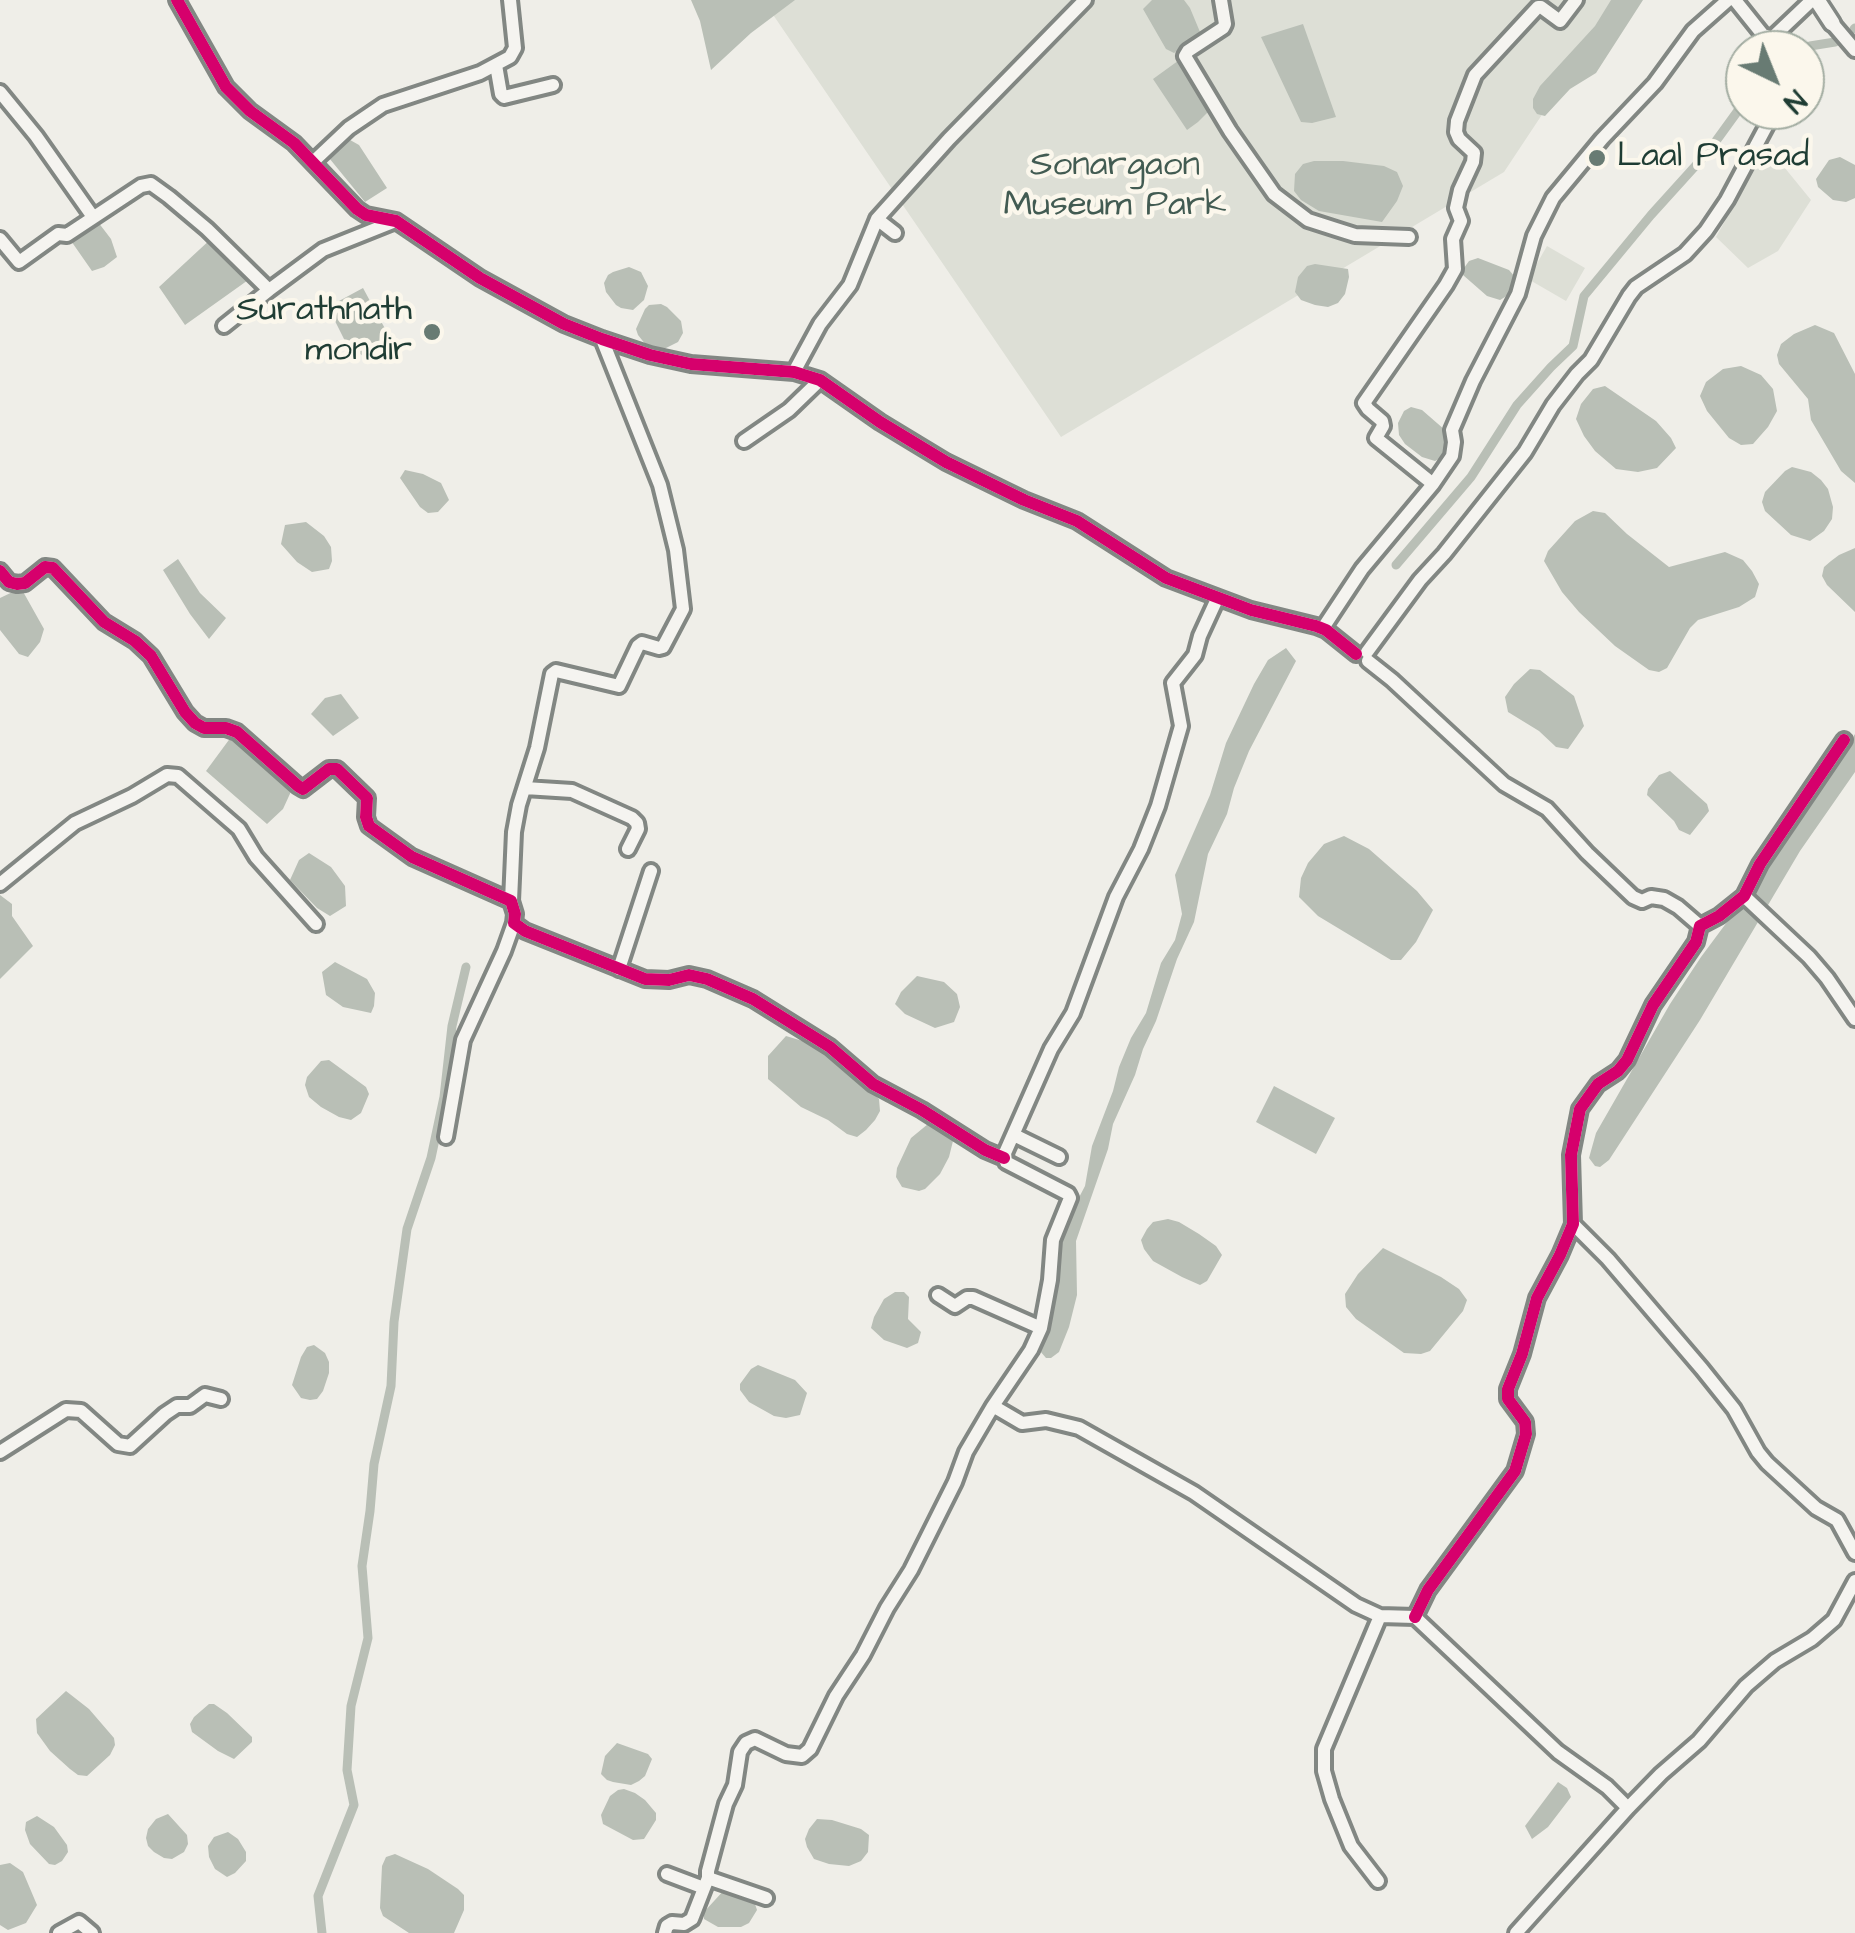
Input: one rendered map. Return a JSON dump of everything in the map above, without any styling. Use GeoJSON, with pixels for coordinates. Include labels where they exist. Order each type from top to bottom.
{"type":"FeatureCollection","features":[{"type":"Feature","properties":{"kind":"main road"},"geometry":{"type":"LineString","coordinates":[[1815,0],[1832,23]]}},
{"type":"Feature","properties":{"kind":"street"},"geometry":{"type":"LineString","coordinates":[[177,0],[226,87],[314,161],[366,215],[396,221],[480,278],[602,340],[690,364],[794,372],[820,380],[946,462],[1077,521],[1166,578],[1251,610],[1322,628],[1364,656],[1504,784],[1547,809],[1633,897],[1642,901],[1651,897],[1664,900],[1700,926]]}},
{"type":"Feature","properties":{"kind":"street"},"geometry":{"type":"LineString","coordinates":[[314,161],[348,128],[383,106],[480,73],[510,57],[515,48],[510,0]]}},
{"type":"Feature","properties":{"kind":"street"},"geometry":{"type":"LineString","coordinates":[[794,372],[820,324],[850,285],[878,219],[948,140],[1085,0]]}},
{"type":"Feature","properties":{"kind":"street"},"geometry":{"type":"LineString","coordinates":[[1221,0],[1224,28],[1184,56],[1274,194],[1308,220],[1336,230],[1355,235],[1409,237]]}},
{"type":"Feature","properties":{"kind":"street"},"geometry":{"type":"LineString","coordinates":[[1433,484],[1376,438],[1382,420],[1364,403],[1454,269],[1453,238],[1460,221],[1456,208],[1474,153],[1458,138],[1457,121],[1475,74],[1538,7],[1560,21],[1576,0]]}},
{"type":"Feature","properties":{"kind":"street"},"geometry":{"type":"LineString","coordinates":[[1322,628],[1362,570],[1452,456],[1452,430],[1518,294],[1534,236],[1554,198],[1602,138],[1655,83],[1692,31],[1731,0],[1759,30]]}},
{"type":"Feature","properties":{"kind":"street"},"geometry":{"type":"LineString","coordinates":[[1786,30],[1815,0]]}},
{"type":"Feature","properties":{"kind":"street"},"geometry":{"type":"LineString","coordinates":[[1832,23],[1855,50]]}},
{"type":"Feature","properties":{"kind":"street"},"geometry":{"type":"LineString","coordinates":[[496,65],[504,97],[552,85]]}},
{"type":"Feature","properties":{"kind":"street"},"geometry":{"type":"LineString","coordinates":[[0,92],[93,217]]}},
{"type":"Feature","properties":{"kind":"street"},"geometry":{"type":"LineString","coordinates":[[1364,656],[1420,580],[1525,452],[1553,405],[1591,360],[1636,287],[1685,254],[1706,231],[1763,130]]}},
{"type":"Feature","properties":{"kind":"street"},"geometry":{"type":"LineString","coordinates":[[0,238],[19,262],[58,234],[66,235],[140,186],[151,184],[208,229],[269,290]]}},
{"type":"Feature","properties":{"kind":"street"},"geometry":{"type":"LineString","coordinates":[[878,219],[895,233]]}},
{"type":"Feature","properties":{"kind":"street"},"geometry":{"type":"LineString","coordinates":[[224,326],[322,250],[396,221]]}},
{"type":"Feature","properties":{"kind":"street"},"geometry":{"type":"LineString","coordinates":[[446,1137],[464,1040],[514,923],[514,832],[552,674],[556,671],[619,686],[638,646],[662,646],[683,609],[676,550],[660,485],[602,340]]}},
{"type":"Feature","properties":{"kind":"street"},"geometry":{"type":"LineString","coordinates":[[744,440],[789,410],[820,380]]}},
{"type":"Feature","properties":{"kind":"street"},"geometry":{"type":"LineString","coordinates":[[0,571],[9,582],[18,584],[45,567],[53,568],[104,622],[151,656],[195,723],[204,728],[237,732],[303,789],[329,769],[336,769],[367,798],[368,826],[412,856],[511,900]]}},
{"type":"Feature","properties":{"kind":"street"},"geometry":{"type":"LineString","coordinates":[[1004,1158],[1051,1049],[1073,1012],[1116,897],[1158,806],[1180,726],[1173,683],[1195,655],[1217,598]]}},
{"type":"Feature","properties":{"kind":"street"},"geometry":{"type":"LineString","coordinates":[[1416,1617],[1428,1590],[1515,1470],[1526,1434],[1525,1422],[1508,1399],[1508,1389],[1537,1298],[1573,1224],[1571,1154],[1580,1109],[1598,1084],[1618,1071],[1626,1060],[1653,1005],[1696,942],[1700,926],[1745,896],[1760,864],[1844,740]]}},
{"type":"Feature","properties":{"kind":"street"},"geometry":{"type":"LineString","coordinates":[[0,884],[75,824],[167,775],[178,776],[239,829],[256,857],[316,924]]}},
{"type":"Feature","properties":{"kind":"street"},"geometry":{"type":"LineString","coordinates":[[525,788],[572,791],[632,818],[638,828],[628,849]]}},
{"type":"Feature","properties":{"kind":"street"},"geometry":{"type":"LineString","coordinates":[[620,969],[651,871]]}},
{"type":"Feature","properties":{"kind":"street"},"geometry":{"type":"LineString","coordinates":[[1745,896],[1809,956],[1855,1019]]}},
{"type":"Feature","properties":{"kind":"street"},"geometry":{"type":"LineString","coordinates":[[514,923],[553,944],[645,979],[708,979],[752,999],[830,1047],[873,1084],[1070,1198],[1053,1240],[1041,1328],[966,1452],[911,1570],[836,1696],[810,1749],[802,1756],[786,1754],[755,1739],[746,1743],[740,1752],[735,1784],[692,1919],[684,1924],[672,1923],[664,1933]]}},
{"type":"Feature","properties":{"kind":"street"},"geometry":{"type":"LineString","coordinates":[[1014,1135],[1059,1157]]}},
{"type":"Feature","properties":{"kind":"street"},"geometry":{"type":"LineString","coordinates":[[1573,1224],[1608,1259],[1734,1408],[1766,1463],[1816,1508],[1837,1520],[1855,1553]]}},
{"type":"Feature","properties":{"kind":"street"},"geometry":{"type":"LineString","coordinates":[[938,1295],[955,1306],[974,1298],[1041,1328]]}},
{"type":"Feature","properties":{"kind":"street"},"geometry":{"type":"LineString","coordinates":[[0,1452],[66,1410],[81,1411],[118,1444],[130,1446],[177,1406],[190,1406],[205,1395],[221,1399]]}},
{"type":"Feature","properties":{"kind":"street"},"geometry":{"type":"LineString","coordinates":[[993,1406],[1022,1423],[1046,1420],[1080,1428],[1194,1493],[1356,1605],[1380,1616],[1416,1617],[1558,1752],[1607,1786],[1628,1808]]}},
{"type":"Feature","properties":{"kind":"street"},"geometry":{"type":"LineString","coordinates":[[1516,1933],[1628,1808],[1700,1741],[1746,1686],[1834,1620],[1855,1580]]}},
{"type":"Feature","properties":{"kind":"street"},"geometry":{"type":"LineString","coordinates":[[1378,1881],[1352,1846],[1332,1799],[1324,1770],[1324,1749],[1380,1616]]}},
{"type":"Feature","properties":{"kind":"street"},"geometry":{"type":"LineString","coordinates":[[667,1874],[766,1898]]}},
{"type":"Feature","properties":{"kind":"street"},"geometry":{"type":"LineString","coordinates":[[59,1933],[79,1922],[92,1933]]}},
{"type":"Feature","properties":{"kind":"green space","name":"Sonargaon Museum Park"},"geometry":{"type":"Polygon","coordinates":[[[763,0],[1618,0],[1504,172],[1061,437],[763,0]]]}},
{"type":"Feature","properties":{"kind":"green space"},"geometry":{"type":"Polygon","coordinates":[[[1767,146],[1811,200],[1778,251],[1748,268],[1716,237],[1767,146]]]}},
{"type":"Feature","properties":{"kind":"green space"},"geometry":{"type":"Polygon","coordinates":[[[1547,246],[1585,268],[1566,301],[1528,279],[1547,246]]]}},
{"type":"Feature","properties":{"kind":"shaded area"},"geometry":{"type":"Polygon","coordinates":[[[691,0],[795,0],[711,70],[691,0]]]}},
{"type":"Feature","properties":{"kind":"shaded area"},"geometry":{"type":"Polygon","coordinates":[[[1152,0],[1184,0],[1200,32],[1174,53],[1166,49],[1143,9],[1152,0]]]}},
{"type":"Feature","properties":{"kind":"shaded area"},"geometry":{"type":"Polygon","coordinates":[[[1611,0],[1643,0],[1596,73],[1570,89],[1545,116],[1537,114],[1533,99],[1540,86],[1595,26],[1611,0]]]}},
{"type":"Feature","properties":{"kind":"shaded area"},"geometry":{"type":"Polygon","coordinates":[[[1303,24],[1336,117],[1312,123],[1301,122],[1261,37],[1303,24]]]}},
{"type":"Feature","properties":{"kind":"shaded area"},"geometry":{"type":"Polygon","coordinates":[[[1182,58],[1214,106],[1187,130],[1153,79],[1182,58]]]}},
{"type":"Feature","properties":{"kind":"shaded area"},"geometry":{"type":"Polygon","coordinates":[[[343,136],[359,145],[387,188],[365,202],[325,153],[343,136]]]}},
{"type":"Feature","properties":{"kind":"shaded area"},"geometry":{"type":"Polygon","coordinates":[[[1840,157],[1855,165],[1855,198],[1846,202],[1833,200],[1818,187],[1816,179],[1829,160],[1840,157]]]}},
{"type":"Feature","properties":{"kind":"shaded area"},"geometry":{"type":"Polygon","coordinates":[[[1314,161],[1384,166],[1397,172],[1403,186],[1382,222],[1319,211],[1294,191],[1295,174],[1303,164],[1314,161]]]}},
{"type":"Feature","properties":{"kind":"shaded area"},"geometry":{"type":"Polygon","coordinates":[[[98,222],[111,239],[117,257],[92,271],[69,238],[98,222]]]}},
{"type":"Feature","properties":{"kind":"shaded area"},"geometry":{"type":"Polygon","coordinates":[[[213,237],[251,278],[185,325],[159,287],[213,237]]]}},
{"type":"Feature","properties":{"kind":"shaded area"},"geometry":{"type":"Polygon","coordinates":[[[1478,258],[1509,270],[1515,277],[1514,287],[1505,297],[1500,300],[1487,296],[1463,275],[1469,261],[1478,258]]]}},
{"type":"Feature","properties":{"kind":"shaded area"},"geometry":{"type":"Polygon","coordinates":[[[1307,266],[1348,269],[1345,294],[1338,303],[1328,307],[1315,305],[1301,300],[1295,292],[1298,277],[1307,266]]]}},
{"type":"Feature","properties":{"kind":"shaded area"},"geometry":{"type":"Polygon","coordinates":[[[629,267],[641,272],[648,286],[644,300],[633,310],[616,305],[604,283],[608,275],[629,267]]]}},
{"type":"Feature","properties":{"kind":"shaded area"},"geometry":{"type":"Polygon","coordinates":[[[363,288],[389,336],[386,349],[366,358],[347,345],[328,307],[363,288]]]}},
{"type":"Feature","properties":{"kind":"shaded area"},"geometry":{"type":"Polygon","coordinates":[[[661,304],[681,321],[683,333],[678,342],[664,349],[646,345],[636,329],[649,305],[661,304]]]}},
{"type":"Feature","properties":{"kind":"shaded area"},"geometry":{"type":"Polygon","coordinates":[[[1815,325],[1834,333],[1855,374],[1855,483],[1841,471],[1811,420],[1808,399],[1779,364],[1781,344],[1815,325]]]}},
{"type":"Feature","properties":{"kind":"shaded area"},"geometry":{"type":"Polygon","coordinates":[[[1741,366],[1761,375],[1773,389],[1777,411],[1753,444],[1741,445],[1729,438],[1700,396],[1706,382],[1723,369],[1741,366]]]}},
{"type":"Feature","properties":{"kind":"shaded area"},"geometry":{"type":"Polygon","coordinates":[[[1605,386],[1656,421],[1671,438],[1676,448],[1657,468],[1638,472],[1616,469],[1584,436],[1576,419],[1581,404],[1593,389],[1605,386]]]}},
{"type":"Feature","properties":{"kind":"shaded area"},"geometry":{"type":"Polygon","coordinates":[[[1411,407],[1422,410],[1445,430],[1449,442],[1443,457],[1435,461],[1422,457],[1399,435],[1398,423],[1411,407]]]}},
{"type":"Feature","properties":{"kind":"shaded area"},"geometry":{"type":"Polygon","coordinates":[[[1792,467],[1811,472],[1821,480],[1833,507],[1832,519],[1824,531],[1810,541],[1791,535],[1765,511],[1762,502],[1765,492],[1792,467]]]}},
{"type":"Feature","properties":{"kind":"shaded area"},"geometry":{"type":"Polygon","coordinates":[[[405,470],[441,483],[449,500],[438,512],[428,513],[420,507],[400,478],[405,470]]]}},
{"type":"Feature","properties":{"kind":"shaded area"},"geometry":{"type":"Polygon","coordinates":[[[1593,511],[1605,513],[1669,567],[1725,552],[1743,560],[1759,584],[1755,597],[1739,607],[1698,620],[1667,668],[1659,672],[1649,670],[1615,646],[1579,612],[1544,561],[1575,521],[1593,511]]]}},
{"type":"Feature","properties":{"kind":"shaded area"},"geometry":{"type":"Polygon","coordinates":[[[306,522],[331,547],[329,569],[312,572],[281,544],[285,525],[306,522]]]}},
{"type":"Feature","properties":{"kind":"shaded area"},"geometry":{"type":"Polygon","coordinates":[[[1855,548],[1855,612],[1822,576],[1831,561],[1855,548]]]}},
{"type":"Feature","properties":{"kind":"shaded area"},"geometry":{"type":"Polygon","coordinates":[[[178,559],[200,593],[226,618],[209,639],[163,570],[178,559]]]}},
{"type":"Feature","properties":{"kind":"shaded area"},"geometry":{"type":"Polygon","coordinates":[[[21,588],[44,629],[28,657],[19,654],[0,630],[0,598],[21,588]]]}},
{"type":"Feature","properties":{"kind":"shaded area"},"geometry":{"type":"Polygon","coordinates":[[[1286,648],[1296,661],[1249,751],[1208,854],[1194,922],[1113,1124],[1076,1241],[1077,1295],[1069,1327],[1059,1352],[1046,1358],[1040,1351],[1055,1294],[1062,1241],[1085,1186],[1092,1146],[1119,1067],[1146,1013],[1182,914],[1175,875],[1210,795],[1226,743],[1254,684],[1268,660],[1286,648]]]}},
{"type":"Feature","properties":{"kind":"shaded area"},"geometry":{"type":"Polygon","coordinates":[[[1530,669],[1540,670],[1574,696],[1584,726],[1568,749],[1556,747],[1508,712],[1505,697],[1530,669]]]}},
{"type":"Feature","properties":{"kind":"shaded area"},"geometry":{"type":"Polygon","coordinates":[[[341,694],[359,718],[333,736],[311,714],[325,698],[341,694]]]}},
{"type":"Feature","properties":{"kind":"shaded area"},"geometry":{"type":"Polygon","coordinates":[[[234,733],[294,785],[283,809],[267,824],[206,771],[234,733]]]}},
{"type":"Feature","properties":{"kind":"shaded area"},"geometry":{"type":"Polygon","coordinates":[[[1855,734],[1855,772],[1800,851],[1700,1020],[1609,1160],[1595,1166],[1589,1158],[1596,1133],[1670,1004],[1855,734]]]}},
{"type":"Feature","properties":{"kind":"shaded area"},"geometry":{"type":"Polygon","coordinates":[[[1670,771],[1707,804],[1709,811],[1690,835],[1679,830],[1647,795],[1659,775],[1670,771]]]}},
{"type":"Feature","properties":{"kind":"shaded area"},"geometry":{"type":"Polygon","coordinates":[[[1344,836],[1369,849],[1433,910],[1401,960],[1391,960],[1318,916],[1299,897],[1308,863],[1324,844],[1344,836]]]}},
{"type":"Feature","properties":{"kind":"shaded area"},"geometry":{"type":"Polygon","coordinates":[[[309,853],[331,867],[345,886],[346,906],[330,916],[290,880],[299,860],[309,853]]]}},
{"type":"Feature","properties":{"kind":"shaded area"},"geometry":{"type":"Polygon","coordinates":[[[0,895],[12,904],[12,916],[33,946],[0,979],[0,895]]]}},
{"type":"Feature","properties":{"kind":"shaded area"},"geometry":{"type":"Polygon","coordinates":[[[335,962],[367,979],[375,993],[371,1013],[343,1007],[326,995],[322,972],[335,962]]]}},
{"type":"Feature","properties":{"kind":"shaded area"},"geometry":{"type":"Polygon","coordinates":[[[917,976],[944,982],[957,994],[960,1007],[954,1022],[935,1028],[905,1014],[895,1004],[917,976]]]}},
{"type":"Feature","properties":{"kind":"shaded area"},"geometry":{"type":"Polygon","coordinates":[[[786,1036],[816,1045],[835,1056],[879,1099],[880,1111],[875,1120],[857,1137],[801,1107],[768,1079],[768,1056],[786,1036]]]}},
{"type":"Feature","properties":{"kind":"shaded area"},"geometry":{"type":"Polygon","coordinates":[[[329,1060],[366,1087],[369,1094],[361,1113],[351,1120],[339,1117],[309,1097],[307,1077],[321,1061],[329,1060]]]}},
{"type":"Feature","properties":{"kind":"shaded area"},"geometry":{"type":"Polygon","coordinates":[[[1274,1086],[1335,1118],[1316,1154],[1256,1122],[1274,1086]]]}},
{"type":"Feature","properties":{"kind":"shaded area"},"geometry":{"type":"Polygon","coordinates":[[[928,1124],[939,1125],[954,1137],[949,1157],[925,1189],[902,1187],[896,1177],[897,1168],[911,1138],[928,1124]]]}},
{"type":"Feature","properties":{"kind":"shaded area"},"geometry":{"type":"Polygon","coordinates":[[[1168,1219],[1199,1234],[1222,1255],[1207,1281],[1200,1285],[1153,1261],[1144,1249],[1141,1240],[1147,1229],[1153,1222],[1168,1219]]]}},
{"type":"Feature","properties":{"kind":"shaded area"},"geometry":{"type":"Polygon","coordinates":[[[1383,1248],[1441,1277],[1467,1300],[1463,1311],[1430,1351],[1404,1353],[1356,1319],[1346,1307],[1345,1294],[1383,1248]]]}},
{"type":"Feature","properties":{"kind":"shaded area"},"geometry":{"type":"Polygon","coordinates":[[[904,1292],[909,1297],[908,1319],[921,1332],[918,1343],[907,1348],[884,1340],[871,1328],[884,1299],[904,1292]]]}},
{"type":"Feature","properties":{"kind":"shaded area"},"geometry":{"type":"Polygon","coordinates":[[[314,1345],[325,1353],[329,1373],[323,1391],[317,1399],[310,1400],[301,1398],[292,1385],[301,1357],[307,1347],[314,1345]]]}},
{"type":"Feature","properties":{"kind":"shaded area"},"geometry":{"type":"Polygon","coordinates":[[[758,1365],[795,1380],[807,1393],[800,1415],[774,1416],[749,1402],[740,1384],[758,1365]]]}},
{"type":"Feature","properties":{"kind":"shaded area"},"geometry":{"type":"Polygon","coordinates":[[[66,1691],[89,1709],[114,1738],[110,1755],[87,1776],[70,1769],[37,1733],[36,1719],[66,1691]]]}},
{"type":"Feature","properties":{"kind":"shaded area"},"geometry":{"type":"Polygon","coordinates":[[[209,1704],[227,1713],[252,1737],[252,1742],[234,1759],[192,1732],[190,1724],[194,1717],[209,1704]]]}},
{"type":"Feature","properties":{"kind":"shaded area"},"geometry":{"type":"Polygon","coordinates":[[[617,1743],[652,1759],[645,1776],[631,1785],[607,1780],[601,1774],[605,1756],[617,1743]]]}},
{"type":"Feature","properties":{"kind":"shaded area"},"geometry":{"type":"Polygon","coordinates":[[[1558,1782],[1571,1797],[1548,1827],[1532,1839],[1525,1826],[1558,1782]]]}},
{"type":"Feature","properties":{"kind":"shaded area"},"geometry":{"type":"Polygon","coordinates":[[[624,1789],[645,1800],[656,1813],[644,1839],[633,1840],[603,1824],[601,1815],[610,1796],[624,1789]]]}},
{"type":"Feature","properties":{"kind":"shaded area"},"geometry":{"type":"Polygon","coordinates":[[[168,1814],[187,1835],[188,1844],[184,1852],[172,1859],[154,1852],[146,1838],[156,1819],[168,1814]]]}},
{"type":"Feature","properties":{"kind":"shaded area"},"geometry":{"type":"Polygon","coordinates":[[[37,1816],[54,1827],[67,1845],[68,1852],[55,1865],[49,1864],[30,1844],[26,1822],[37,1816]]]}},
{"type":"Feature","properties":{"kind":"shaded area"},"geometry":{"type":"Polygon","coordinates":[[[817,1819],[832,1820],[869,1835],[868,1852],[861,1861],[849,1866],[814,1859],[805,1839],[817,1819]]]}},
{"type":"Feature","properties":{"kind":"shaded area"},"geometry":{"type":"Polygon","coordinates":[[[228,1832],[238,1839],[246,1852],[246,1861],[227,1877],[215,1869],[208,1846],[214,1837],[228,1832]]]}},
{"type":"Feature","properties":{"kind":"shaded area"},"geometry":{"type":"Polygon","coordinates":[[[395,1854],[428,1869],[464,1895],[464,1910],[454,1933],[409,1933],[383,1916],[382,1866],[386,1857],[395,1854]]]}},
{"type":"Feature","properties":{"kind":"shaded area"},"geometry":{"type":"Polygon","coordinates":[[[10,1863],[23,1872],[37,1905],[26,1923],[8,1930],[0,1925],[0,1865],[10,1863]]]}},
{"type":"Feature","properties":{"kind":"shaded area"},"geometry":{"type":"Polygon","coordinates":[[[725,1889],[753,1898],[757,1910],[749,1923],[718,1927],[704,1919],[704,1912],[725,1889]]]}},
{"type":"Feature","properties":{"kind":"waterway"},"geometry":{"type":"LineString","coordinates":[[1825,44],[1835,42]]}},
{"type":"Feature","properties":{"kind":"waterway"},"geometry":{"type":"LineString","coordinates":[[1396,565],[1471,477],[1517,405],[1573,346],[1584,296],[1725,129]]}},
{"type":"Feature","properties":{"kind":"waterway"},"geometry":{"type":"LineString","coordinates":[[322,1933],[318,1896],[354,1805],[347,1770],[351,1706],[368,1638],[362,1566],[374,1464],[391,1386],[394,1322],[407,1229],[431,1158],[444,1097],[452,1026],[466,967]]}},
{"type":"Feature","properties":{"kind":"cycle path"},"geometry":{"type":"LineString","coordinates":[[177,0],[226,87],[250,111],[294,143],[366,215],[396,221],[480,278],[564,324],[602,339],[691,364],[794,372],[820,380],[946,462],[1077,521],[1166,578],[1251,610],[1316,626],[1356,654]]}},
{"type":"Feature","properties":{"kind":"cycle path"},"geometry":{"type":"LineString","coordinates":[[0,571],[9,582],[17,584],[25,583],[45,567],[53,568],[104,622],[151,656],[195,723],[204,728],[237,732],[303,789],[329,769],[337,769],[367,798],[369,826],[412,857],[511,901],[514,923],[525,931],[645,979],[669,980],[689,975],[753,999],[830,1047],[873,1084],[1004,1158]]}},
{"type":"Feature","properties":{"kind":"cycle path"},"geometry":{"type":"LineString","coordinates":[[1415,1617],[1428,1590],[1515,1471],[1526,1434],[1525,1422],[1508,1399],[1508,1389],[1537,1298],[1573,1224],[1571,1155],[1580,1109],[1598,1084],[1627,1060],[1653,1005],[1696,942],[1700,926],[1744,896],[1760,864],[1844,740]]}},
{"type":"Feature","properties":{"kind":"place","name":"Laal Prasad"},"geometry":{"type":"Point","coordinates":[1597,158]}},
{"type":"Feature","properties":{"kind":"place","name":"Surathnath mondir"},"geometry":{"type":"Point","coordinates":[432,332]}}]}
